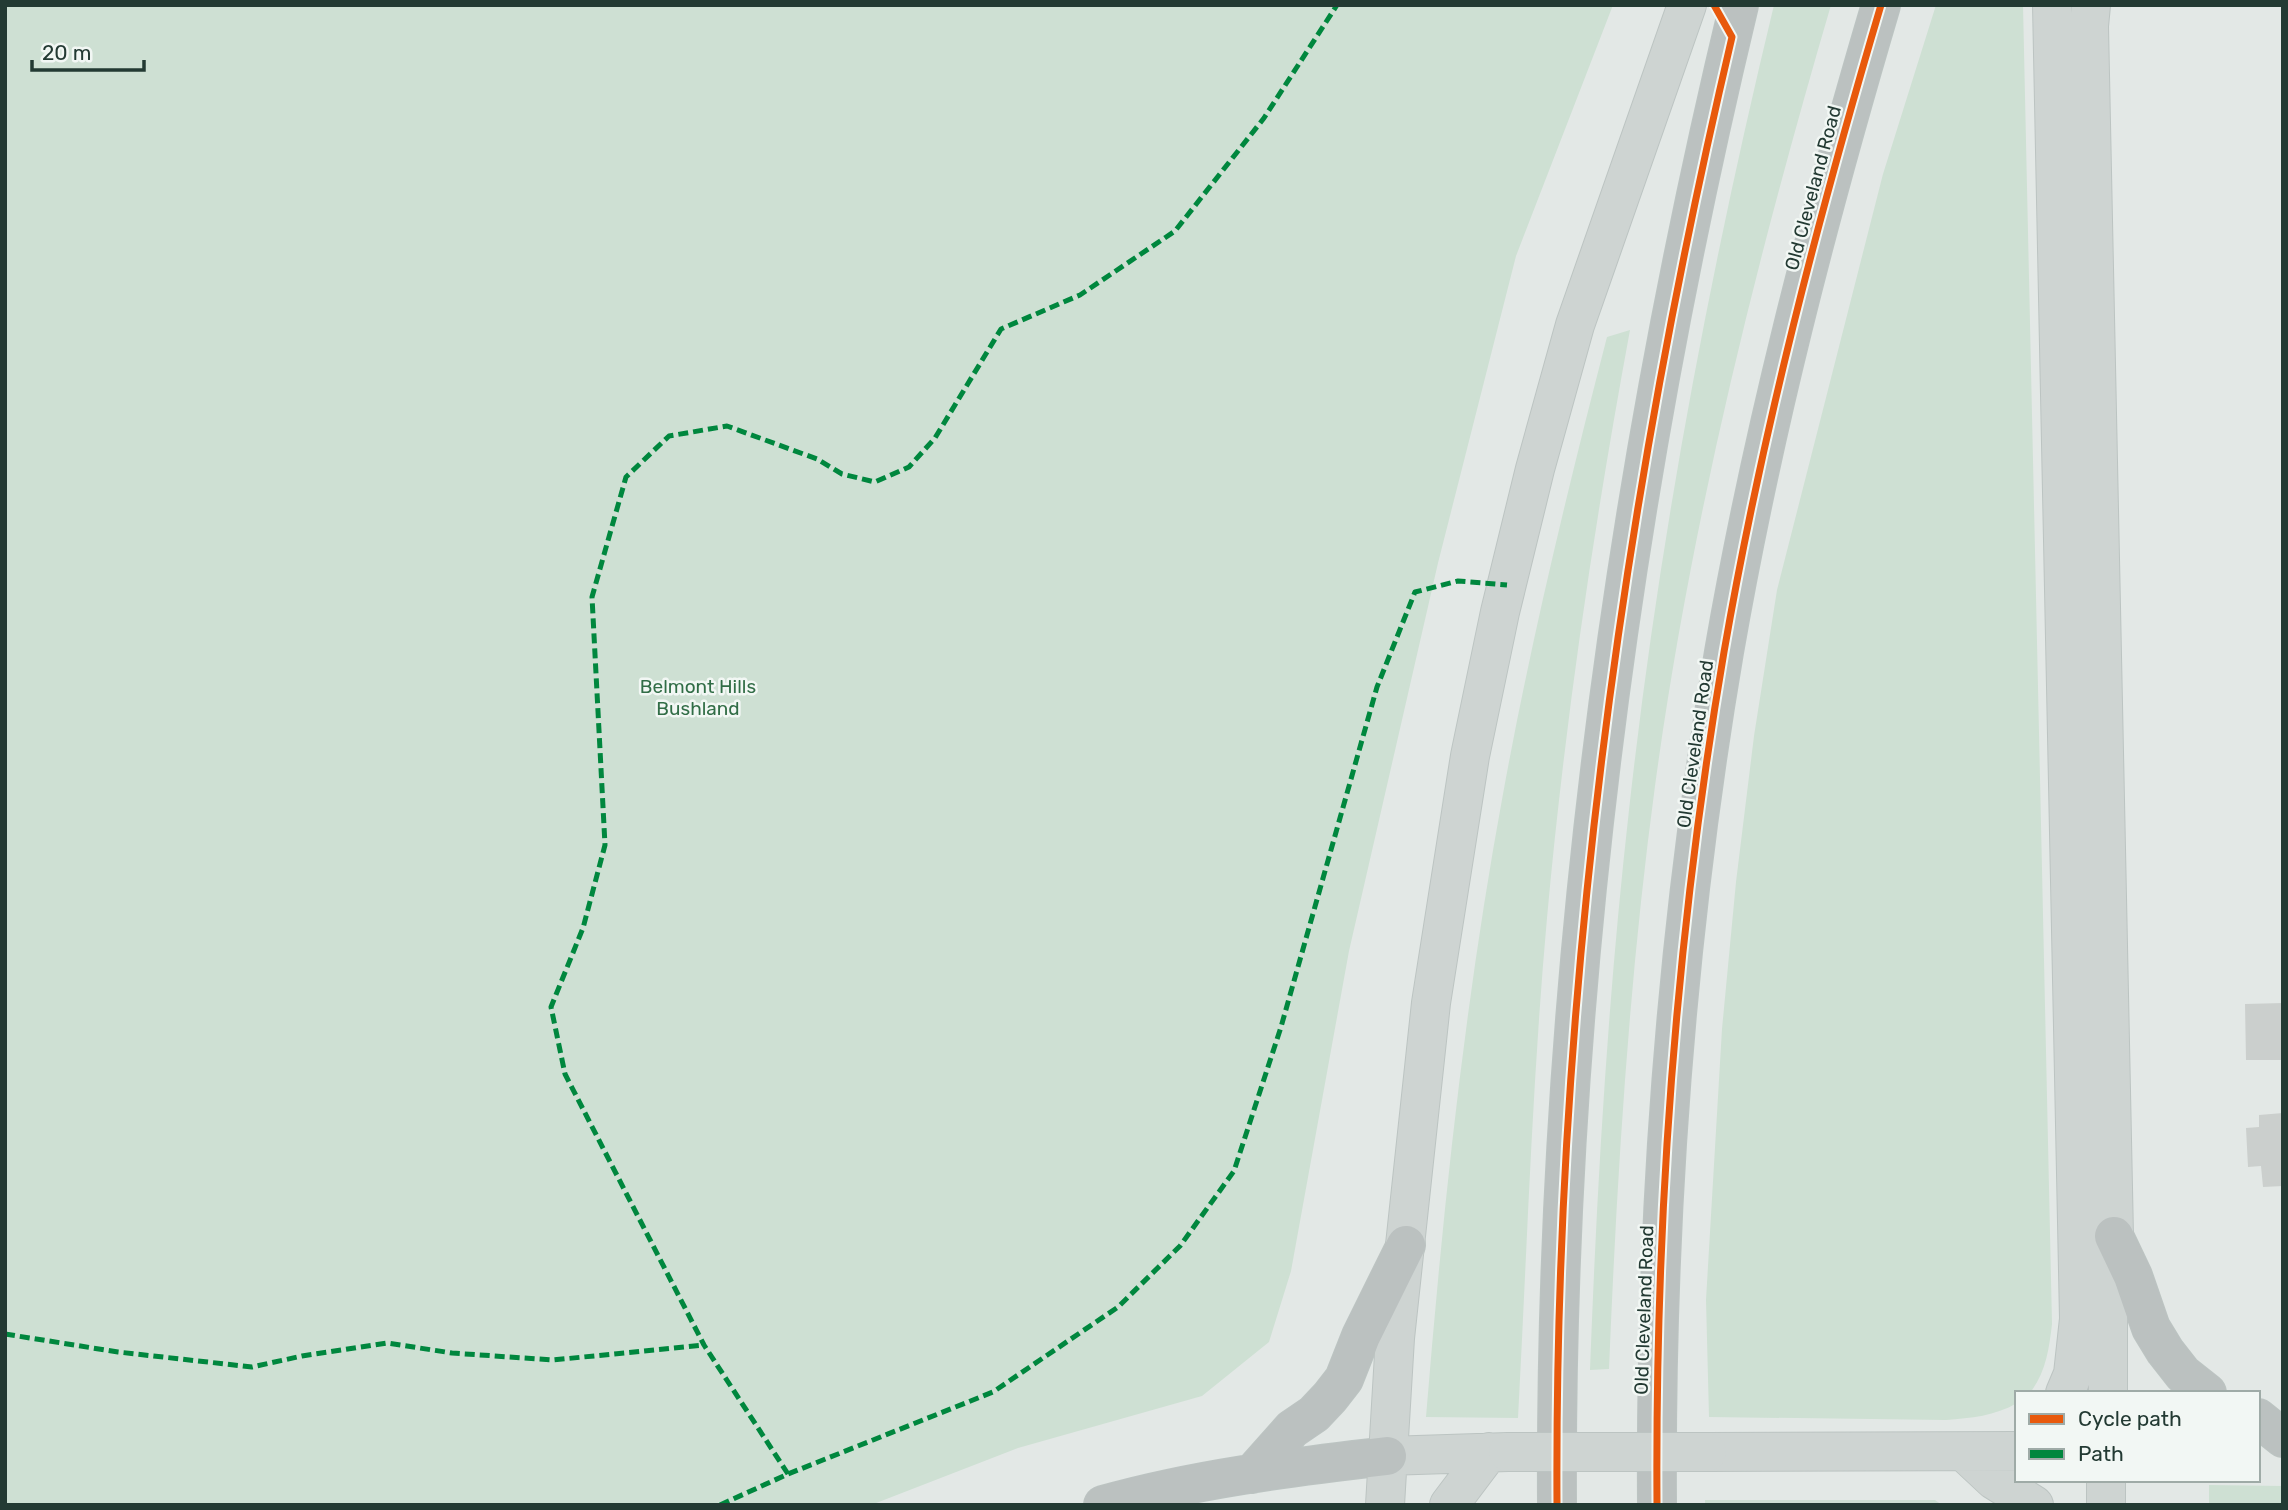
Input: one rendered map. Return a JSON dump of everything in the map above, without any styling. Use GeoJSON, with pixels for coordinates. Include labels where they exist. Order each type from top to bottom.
{"type":"FeatureCollection","features":[{"type":"Feature","properties":{"kind":"highway"},"geometry":{"type":"LineString","coordinates":[[1557,1505],[1556,1369],[1563,1204],[1571,1066],[1596,804],[1617,638],[1647,445],[1672,307],[1739,5]]}},
{"type":"Feature","properties":{"kind":"highway","name":"Old Cleveland Road"},"geometry":{"type":"LineString","coordinates":[[1657,1505],[1656,1371],[1668,1130],[1684,943],[1702,790],[1724,651],[1780,376],[1814,242],[1881,5]]}},
{"type":"Feature","properties":{"kind":"highway"},"geometry":{"type":"LineString","coordinates":[[2114,1236],[2133,1276],[2151,1328],[2183,1374],[2204,1391]]}},
{"type":"Feature","properties":{"kind":"highway"},"geometry":{"type":"LineString","coordinates":[[1252,1474],[1292,1429],[1314,1414],[1344,1379],[1361,1336],[1406,1245]]}},
{"type":"Feature","properties":{"kind":"highway"},"geometry":{"type":"LineString","coordinates":[[2260,1420],[2283,1438]]}},
{"type":"Feature","properties":{"kind":"highway"},"geometry":{"type":"LineString","coordinates":[[2260,1450],[2283,1450]]}},
{"type":"Feature","properties":{"kind":"highway"},"geometry":{"type":"LineString","coordinates":[[1103,1505],[1134,1496],[1252,1474],[1387,1456]]}},
{"type":"Feature","properties":{"kind":"main road"},"geometry":{"type":"LineString","coordinates":[[1385,1505],[1395,1338],[1437,962],[1470,756],[1500,612],[1535,469],[1575,324],[1687,5]]}},
{"type":"Feature","properties":{"kind":"main road"},"geometry":{"type":"LineString","coordinates":[[2052,5],[2079,1320],[2073,1374],[2066,1391]]}},
{"type":"Feature","properties":{"kind":"main road"},"geometry":{"type":"LineString","coordinates":[[2091,5],[2089,26],[2114,1236],[2108,1284],[2108,1391]]}},
{"type":"Feature","properties":{"kind":"main road"},"geometry":{"type":"LineString","coordinates":[[1387,1456],[1498,1452],[2015,1450]]}},
{"type":"Feature","properties":{"kind":"main road"},"geometry":{"type":"LineString","coordinates":[[1449,1505],[1498,1452]]}},
{"type":"Feature","properties":{"kind":"main road"},"geometry":{"type":"LineString","coordinates":[[1964,1452],[1994,1480],[2034,1505]]}},
{"type":"Feature","properties":{"kind":"main road"},"geometry":{"type":"LineString","coordinates":[[2106,1482],[2106,1505]]}},
{"type":"Feature","properties":{"kind":"green space","name":"Belmont Hills Bushland"},"geometry":{"type":"Polygon","coordinates":[[[5,5],[1613,5],[1516,256],[1438,563],[1349,951],[1291,1271],[1269,1342],[1202,1396],[1018,1448],[871,1505],[5,1505],[5,5]]]}},
{"type":"Feature","properties":{"kind":"green space"},"geometry":{"type":"Polygon","coordinates":[[[1774,5],[1831,5],[1777,198],[1728,392],[1687,588],[1655,786],[1638,931],[1620,1150],[1609,1369],[1590,1370],[1609,1020],[1641,708],[1689,405],[1729,204],[1774,5]]]}},
{"type":"Feature","properties":{"kind":"green space"},"geometry":{"type":"Polygon","coordinates":[[[1936,5],[2023,5],[2052,1324],[2050,1342],[2043,1369],[2031,1391],[2015,1391],[2015,1404],[1983,1416],[1946,1420],[1709,1417],[1706,1300],[1722,1029],[1754,736],[1777,590],[1883,174],[1936,5]]]}},
{"type":"Feature","properties":{"kind":"green space"},"geometry":{"type":"Polygon","coordinates":[[[1630,330],[1582,623],[1554,844],[1537,1043],[1518,1418],[1426,1417],[1466,1027],[1503,794],[1551,564],[1607,337],[1630,330]]]}},
{"type":"Feature","properties":{"kind":"green space"},"geometry":{"type":"Polygon","coordinates":[[[2209,1485],[2283,1486],[2283,1505],[2209,1505],[2209,1485]]]}},
{"type":"Feature","properties":{"kind":"green space"},"geometry":{"type":"Polygon","coordinates":[[[1705,1500],[1935,1500],[1942,1505],[1705,1505],[1705,1500]]]}},
{"type":"Feature","properties":{"kind":"building"},"geometry":{"type":"Polygon","coordinates":[[[2283,1003],[2283,1060],[2246,1060],[2245,1004],[2283,1003]]]}},
{"type":"Feature","properties":{"kind":"building"},"geometry":{"type":"Polygon","coordinates":[[[2283,1113],[2283,1186],[2263,1187],[2261,1166],[2248,1167],[2246,1128],[2259,1127],[2259,1115],[2283,1113]]]}},
{"type":"Feature","properties":{"kind":"marked path"},"geometry":{"type":"LineString","coordinates":[[788,1474],[704,1345],[565,1074],[551,1007],[583,928],[605,845],[592,597],[626,477],[669,436],[727,426],[817,459],[842,474],[875,482],[909,467],[935,438],[1001,329],[1080,295],[1175,231],[1264,118],[1337,5]]}},
{"type":"Feature","properties":{"kind":"marked path"},"geometry":{"type":"LineString","coordinates":[[720,1505],[788,1474],[993,1392],[1118,1307],[1180,1246],[1234,1171],[1281,1027],[1377,687],[1415,592],[1458,581],[1507,585]]}},
{"type":"Feature","properties":{"kind":"marked path"},"geometry":{"type":"LineString","coordinates":[[5,1334],[118,1352],[252,1367],[387,1343],[452,1353],[553,1360],[704,1345]]}},
{"type":"Feature","properties":{"kind":"cycle path"},"geometry":{"type":"LineString","coordinates":[[1557,1505],[1559,1320],[1567,1134],[1581,950],[1601,766],[1626,582],[1692,218],[1732,37],[1714,5]]}},
{"type":"Feature","properties":{"kind":"cycle path"},"geometry":{"type":"LineString","coordinates":[[1657,1505],[1660,1291],[1672,1077],[1681,970],[1707,758],[1739,570],[1774,407],[1835,165],[1881,5]]}}]}
